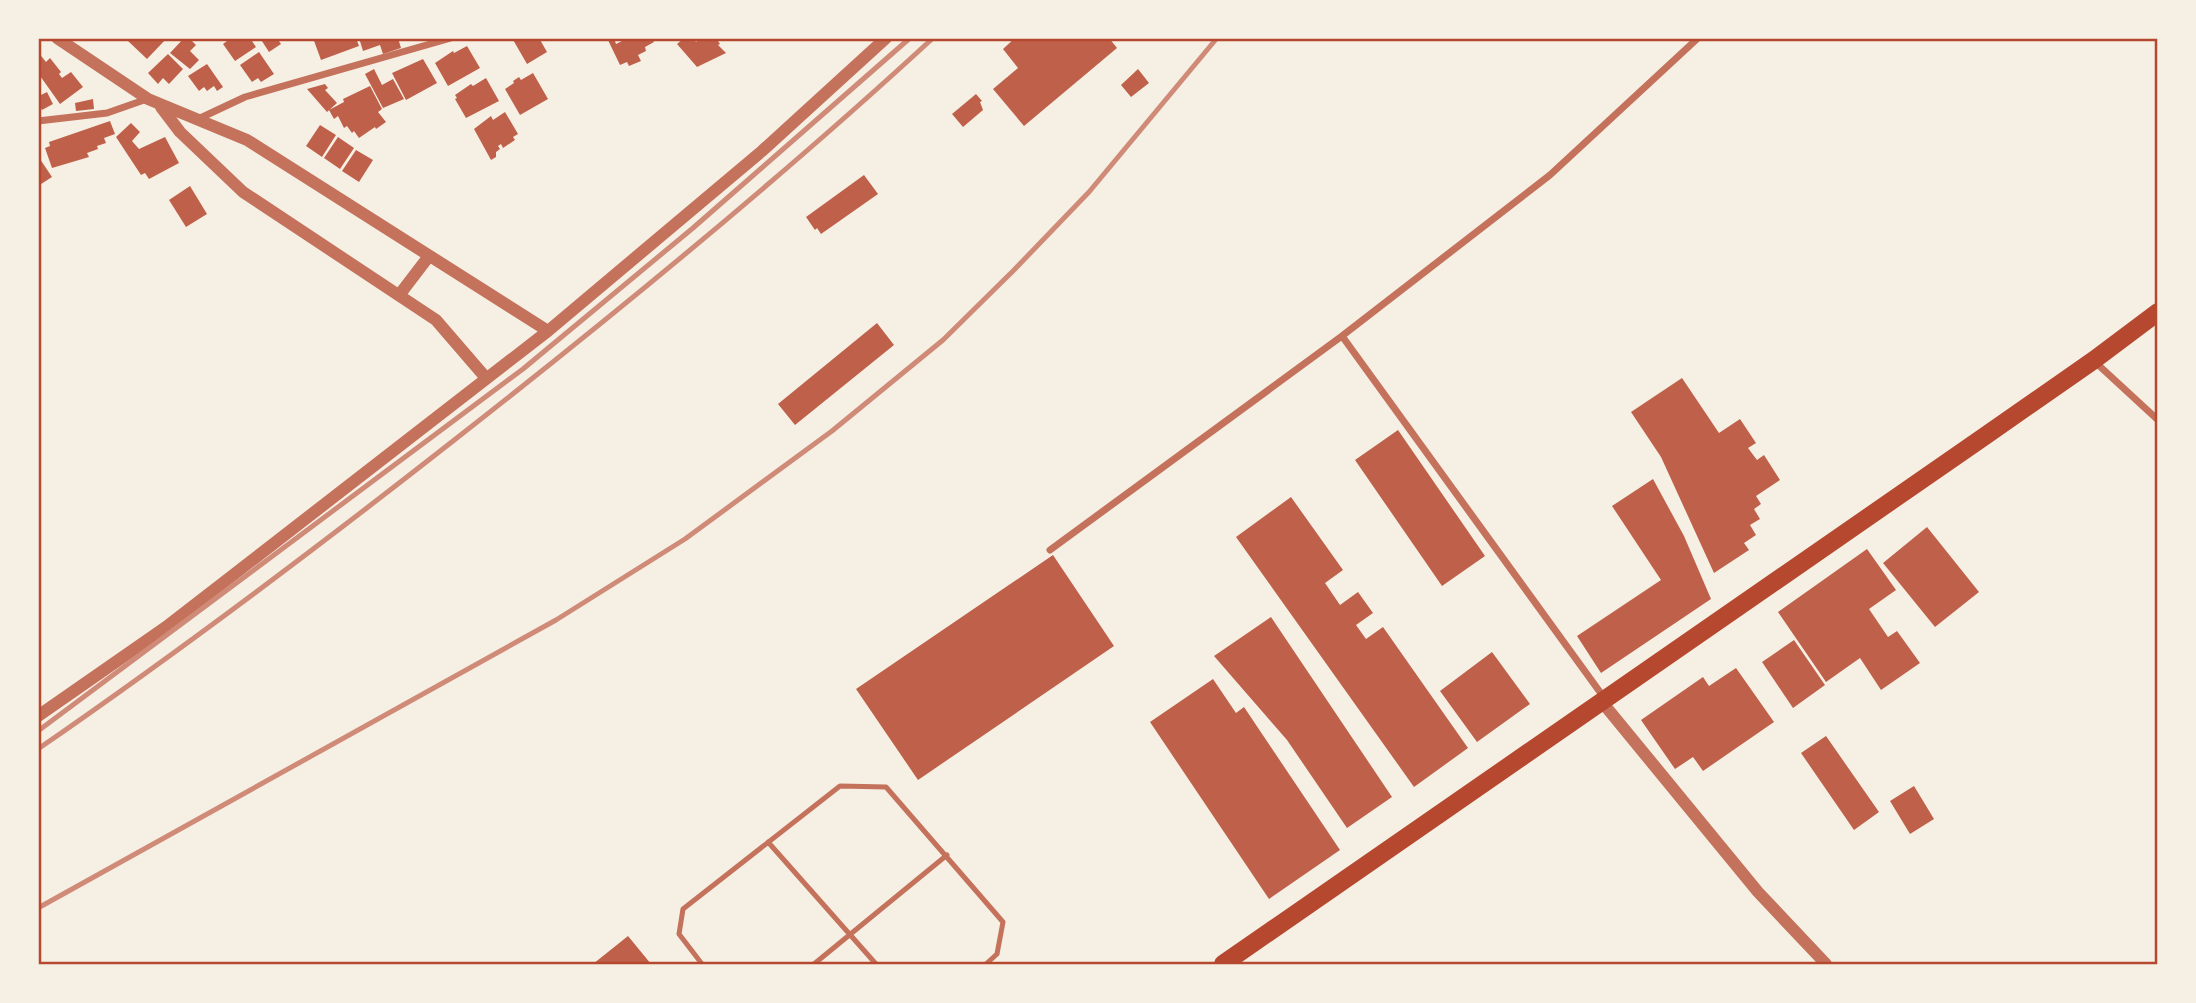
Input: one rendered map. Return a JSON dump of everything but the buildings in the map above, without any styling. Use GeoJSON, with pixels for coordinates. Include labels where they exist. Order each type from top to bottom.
{"type":"FeatureCollection","features":[{"type":"Feature","properties":{"kind":"highway"},"geometry":{"type":"LineString","coordinates":[[1223,964],[2094,360],[2158,312]]}},
{"type":"Feature","properties":{"kind":"street"},"geometry":{"type":"LineString","coordinates":[[57,38],[161,106],[247,140],[548,331]]}},
{"type":"Feature","properties":{"kind":"street"},"geometry":{"type":"LineString","coordinates":[[196,120],[245,97],[450,38]]}},
{"type":"Feature","properties":{"kind":"street"},"geometry":{"type":"LineString","coordinates":[[38,716],[166,627],[548,331],[762,151],[886,38]]}},
{"type":"Feature","properties":{"kind":"street"},"geometry":{"type":"LineString","coordinates":[[1050,550],[1342,335],[1550,175],[1698,38]]}},
{"type":"Feature","properties":{"kind":"street"},"geometry":{"type":"LineString","coordinates":[[38,121],[107,113],[148,99]]}},
{"type":"Feature","properties":{"kind":"street"},"geometry":{"type":"LineString","coordinates":[[161,106],[180,132],[243,192],[436,320],[486,378]]}},
{"type":"Feature","properties":{"kind":"street"},"geometry":{"type":"LineString","coordinates":[[400,294],[429,256]]}},
{"type":"Feature","properties":{"kind":"street"},"geometry":{"type":"LineString","coordinates":[[1342,335],[1603,701],[1758,892],[1826,964]]}},
{"type":"Feature","properties":{"kind":"street"},"geometry":{"type":"LineString","coordinates":[[2094,360],[2158,420]]}},
{"type":"Feature","properties":{"kind":"lane"},"geometry":{"type":"LineString","coordinates":[[702,964],[679,934],[683,909],[840,786],[886,787],[1003,922],[996,954],[986,964]]}},
{"type":"Feature","properties":{"kind":"lane"},"geometry":{"type":"LineString","coordinates":[[768,842],[876,964]]}},
{"type":"Feature","properties":{"kind":"lane"},"geometry":{"type":"LineString","coordinates":[[814,964],[947,856]]}},
{"type":"Feature","properties":{"kind":"railway"},"geometry":{"type":"LineString","coordinates":[[38,731],[523,369],[693,228],[910,38]]}},
{"type":"Feature","properties":{"kind":"railway"},"geometry":{"type":"LineString","coordinates":[[38,749],[248,598],[515,392],[757,194],[933,38]]}},
{"type":"Feature","properties":{"kind":"railway"},"geometry":{"type":"LineString","coordinates":[[38,908],[556,620],[685,539],[832,431],[943,340],[1014,270],[1089,192],[1217,38]]}}]}
